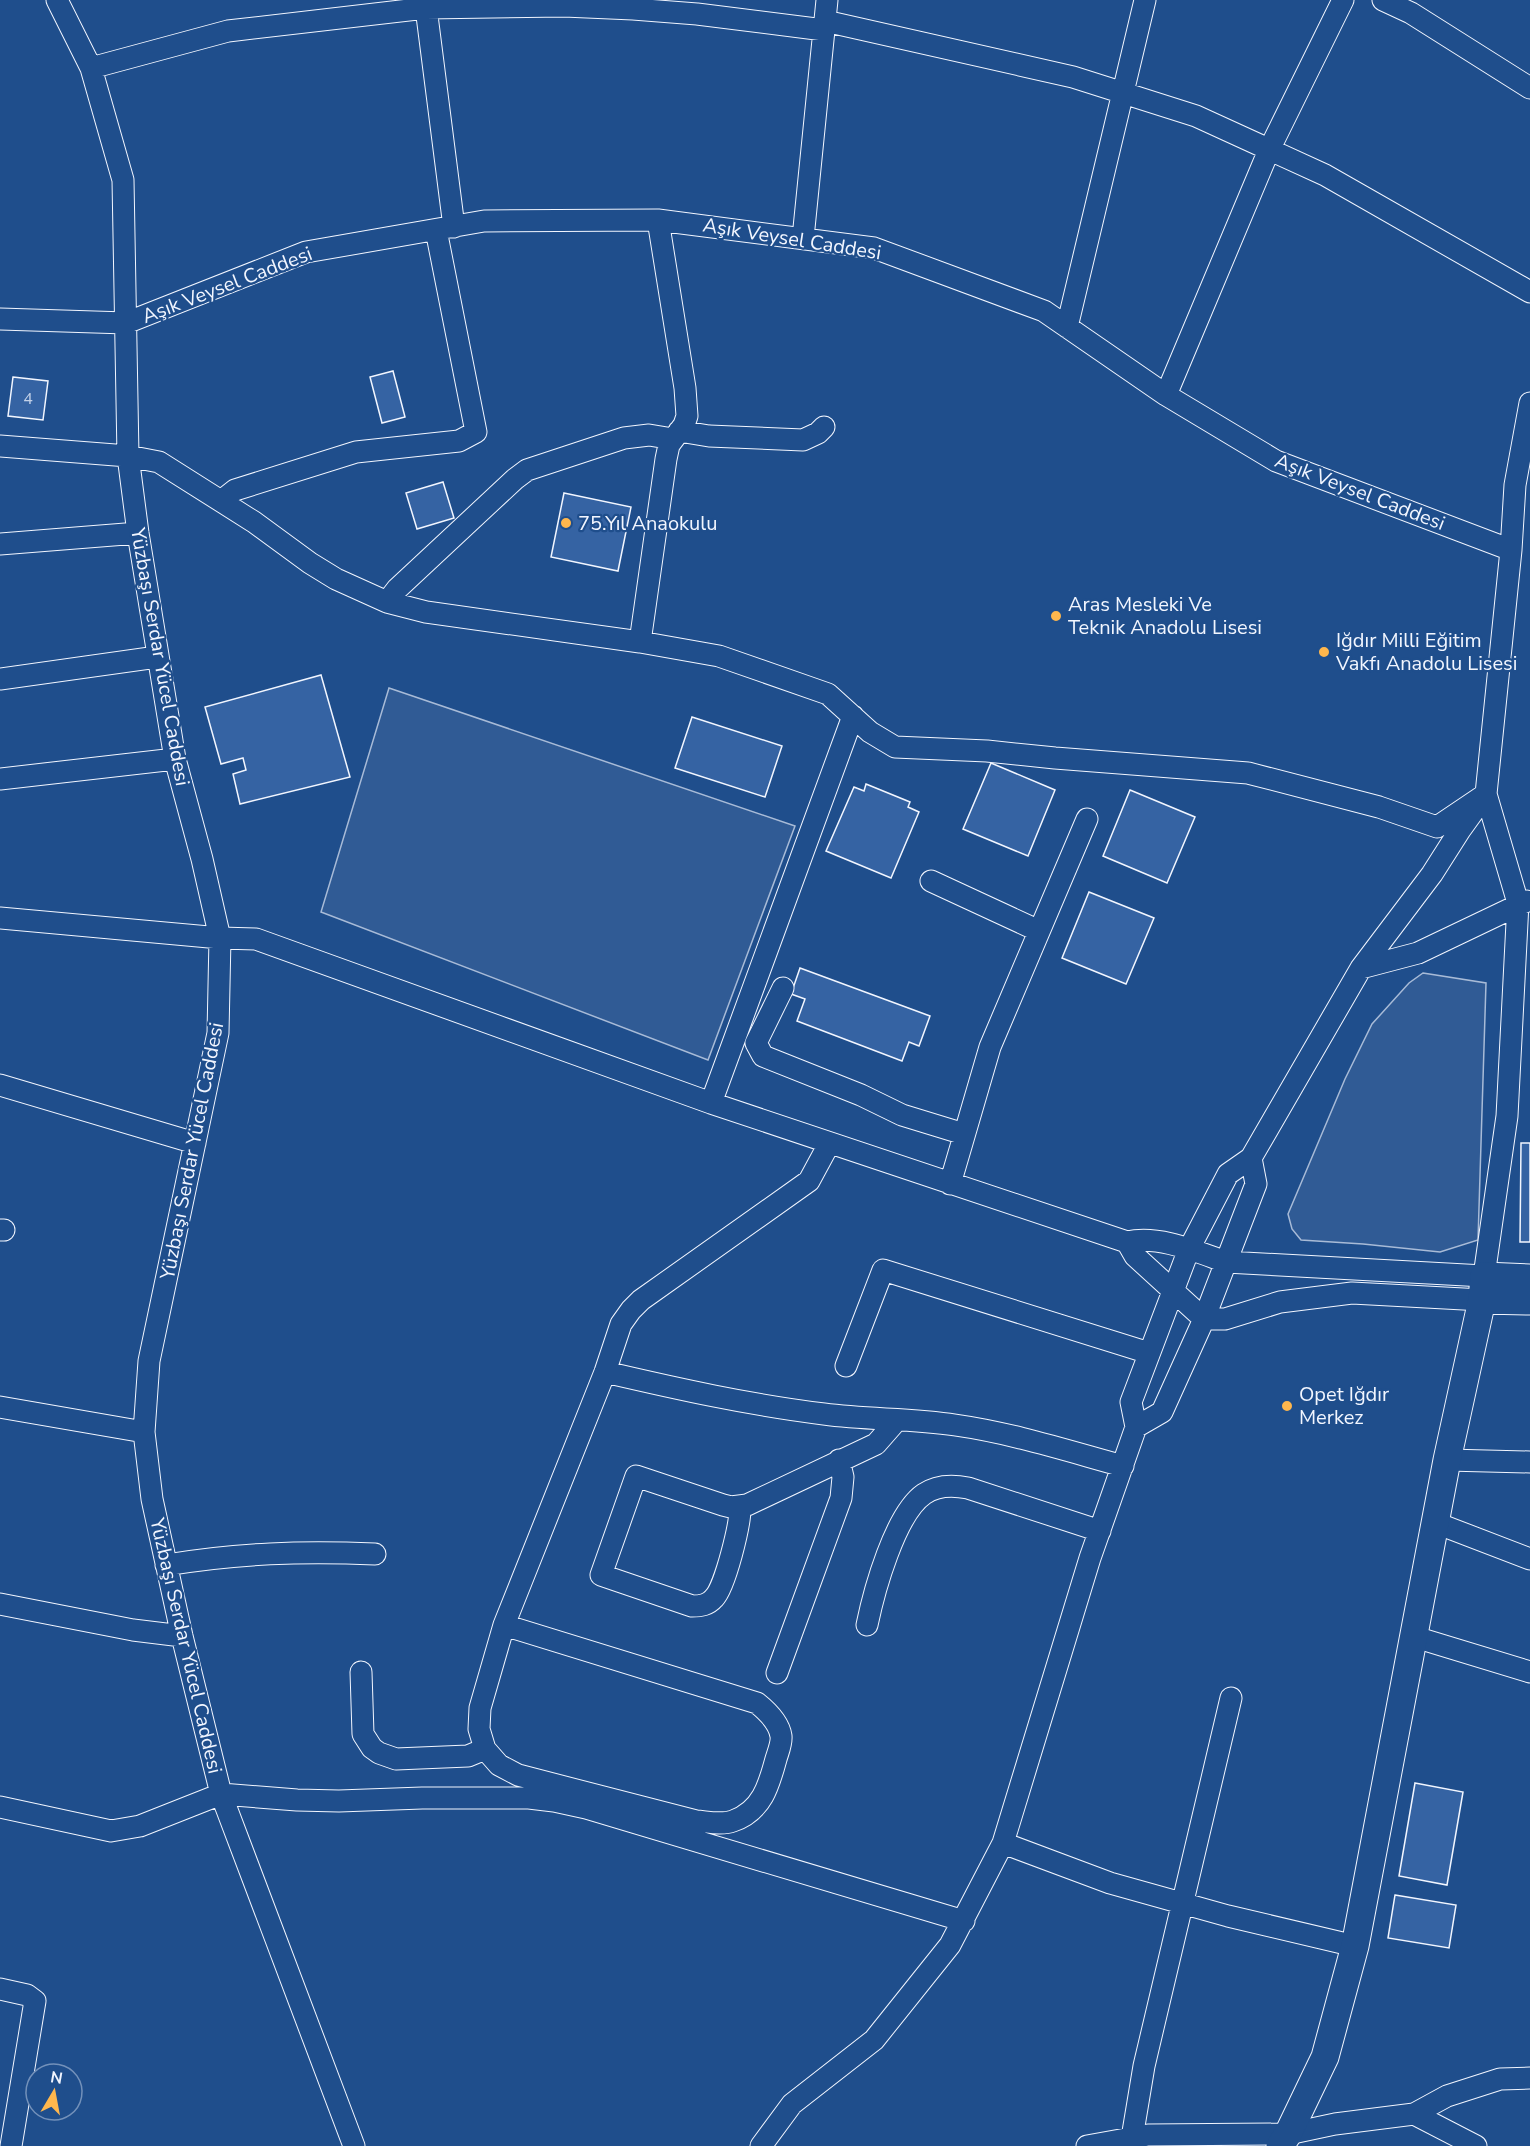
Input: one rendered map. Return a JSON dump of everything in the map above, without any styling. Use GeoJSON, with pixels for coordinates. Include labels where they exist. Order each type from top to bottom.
{"type":"FeatureCollection","features":[{"type":"Feature","properties":{"kind":"main road"},"geometry":{"type":"LineString","coordinates":[[1483,1288],[1530,1278]]}},
{"type":"Feature","properties":{"kind":"main road"},"geometry":{"type":"LineString","coordinates":[[1483,1288],[1530,1301]]}},
{"type":"Feature","properties":{"kind":"main road"},"geometry":{"type":"LineString","coordinates":[[1284,2140],[1324,2057],[1355,1946],[1447,1460],[1483,1288]]}},
{"type":"Feature","properties":{"kind":"street","name":"Yüzbaşı Serdar Yücel Caddesi"},"geometry":{"type":"LineString","coordinates":[[57,0],[91,68],[123,180],[128,456],[157,657],[175,759],[202,859],[220,938],[218,1033],[149,1361],[144,1432],[152,1499],[182,1636],[221,1794],[354,2146]]}},
{"type":"Feature","properties":{"kind":"street"},"geometry":{"type":"LineString","coordinates":[[803,238],[827,0]]}},
{"type":"Feature","properties":{"kind":"street"},"geometry":{"type":"LineString","coordinates":[[1067,327],[1145,0]]}},
{"type":"Feature","properties":{"kind":"street"},"geometry":{"type":"LineString","coordinates":[[1166,395],[1269,150],[1343,0]]}},
{"type":"Feature","properties":{"kind":"street"},"geometry":{"type":"LineString","coordinates":[[1383,0],[1411,13],[1530,88]]}},
{"type":"Feature","properties":{"kind":"street"},"geometry":{"type":"LineString","coordinates":[[91,68],[228,31],[425,4],[633,9],[824,25],[1072,77],[1196,116],[1325,175],[1530,292]]}},
{"type":"Feature","properties":{"kind":"street"},"geometry":{"type":"LineString","coordinates":[[221,501],[235,490],[356,452],[459,441],[477,432],[445,228],[425,4]]}},
{"type":"Feature","properties":{"kind":"street"},"geometry":{"type":"LineString","coordinates":[[640,642],[666,459],[669,445],[684,425],[687,416],[685,388],[658,220]]}},
{"type":"Feature","properties":{"kind":"street","name":"Aşık Veysel Caddesi"},"geometry":{"type":"LineString","coordinates":[[126,323],[306,252],[484,221],[658,220],[874,248],[1044,311],[1166,395],[1276,461],[1511,550]]}},
{"type":"Feature","properties":{"kind":"street"},"geometry":{"type":"LineString","coordinates":[[0,319],[126,323]]}},
{"type":"Feature","properties":{"kind":"street"},"geometry":{"type":"LineString","coordinates":[[1483,1288],[1507,1116],[1524,901],[1486,794],[1511,550],[1515,485],[1524,425],[1530,403]]}},
{"type":"Feature","properties":{"kind":"street"},"geometry":{"type":"LineString","coordinates":[[387,602],[397,589],[515,478],[527,470],[624,438],[676,435],[803,440],[818,434],[824,427]]}},
{"type":"Feature","properties":{"kind":"street"},"geometry":{"type":"LineString","coordinates":[[0,446],[128,456],[159,462],[254,522],[336,579],[387,602],[426,612],[640,642],[719,656],[828,694],[870,732],[895,747],[987,751],[1248,773],[1379,807],[1437,826],[1486,794]]}},
{"type":"Feature","properties":{"kind":"street"},"geometry":{"type":"LineString","coordinates":[[0,544],[138,533]]}},
{"type":"Feature","properties":{"kind":"street"},"geometry":{"type":"LineString","coordinates":[[0,679],[157,657]]}},
{"type":"Feature","properties":{"kind":"street"},"geometry":{"type":"LineString","coordinates":[[711,1103],[853,716]]}},
{"type":"Feature","properties":{"kind":"street"},"geometry":{"type":"LineString","coordinates":[[0,779],[175,759]]}},
{"type":"Feature","properties":{"kind":"street"},"geometry":{"type":"LineString","coordinates":[[761,2146],[792,2104],[874,2040],[950,1945],[964,1921],[1003,1843],[1100,1531],[1137,1427],[1131,1402],[1189,1249],[1228,1174],[1251,1158],[1361,968],[1432,874],[1486,794]]}},
{"type":"Feature","properties":{"kind":"street"},"geometry":{"type":"LineString","coordinates":[[950,1184],[990,1047],[1088,819]]}},
{"type":"Feature","properties":{"kind":"street"},"geometry":{"type":"LineString","coordinates":[[931,881],[1039,931]]}},
{"type":"Feature","properties":{"kind":"street"},"geometry":{"type":"LineString","coordinates":[[1361,968],[1418,953],[1524,901]]}},
{"type":"Feature","properties":{"kind":"street"},"geometry":{"type":"LineString","coordinates":[[0,918],[220,938],[256,939],[711,1103],[1127,1242],[1143,1239],[1189,1249],[1226,1262],[1483,1288]]}},
{"type":"Feature","properties":{"kind":"street"},"geometry":{"type":"LineString","coordinates":[[783,988],[756,1043],[763,1056],[861,1095],[902,1115],[964,1134]]}},
{"type":"Feature","properties":{"kind":"street"},"geometry":{"type":"LineString","coordinates":[[0,1085],[195,1143]]}},
{"type":"Feature","properties":{"kind":"street"},"geometry":{"type":"LineString","coordinates":[[504,1625],[757,1703],[774,1720],[781,1738],[764,1796],[751,1811],[724,1823],[696,1821],[518,1775],[499,1765],[485,1749],[478,1719],[504,1625],[605,1372],[621,1324],[640,1300],[808,1180],[829,1144]]}},
{"type":"Feature","properties":{"kind":"street"},"geometry":{"type":"LineString","coordinates":[[1137,1427],[1162,1412],[1204,1319],[1256,1185],[1251,1158]]}},
{"type":"Feature","properties":{"kind":"street"},"geometry":{"type":"LineString","coordinates":[[1127,1242],[1135,1256],[1204,1319],[1225,1319],[1280,1302],[1352,1293],[1483,1288]]}},
{"type":"Feature","properties":{"kind":"street"},"geometry":{"type":"LineString","coordinates":[[846,1366],[883,1270],[1149,1353]]}},
{"type":"Feature","properties":{"kind":"street"},"geometry":{"type":"LineString","coordinates":[[605,1372],[726,1399],[783,1409],[868,1419],[897,1419],[956,1425],[1123,1466]]}},
{"type":"Feature","properties":{"kind":"street"},"geometry":{"type":"LineString","coordinates":[[0,1407],[144,1432]]}},
{"type":"Feature","properties":{"kind":"street"},"geometry":{"type":"LineString","coordinates":[[740,1506],[737,1538],[717,1596],[707,1604],[692,1605],[601,1575],[636,1476],[723,1505],[740,1506],[753,1503],[876,1444],[897,1419]]}},
{"type":"Feature","properties":{"kind":"street"},"geometry":{"type":"LineString","coordinates":[[777,1673],[841,1498],[843,1477],[839,1460]]}},
{"type":"Feature","properties":{"kind":"street"},"geometry":{"type":"LineString","coordinates":[[1447,1460],[1530,1462]]}},
{"type":"Feature","properties":{"kind":"street"},"geometry":{"type":"LineString","coordinates":[[867,1625],[881,1569],[892,1543],[918,1500],[932,1490],[949,1486],[968,1488],[1100,1531]]}},
{"type":"Feature","properties":{"kind":"street"},"geometry":{"type":"LineString","coordinates":[[1436,1523],[1530,1559]]}},
{"type":"Feature","properties":{"kind":"street"},"geometry":{"type":"LineString","coordinates":[[166,1565],[254,1553],[375,1554]]}},
{"type":"Feature","properties":{"kind":"street"},"geometry":{"type":"LineString","coordinates":[[0,1604],[133,1630],[182,1636]]}},
{"type":"Feature","properties":{"kind":"street"},"geometry":{"type":"LineString","coordinates":[[1415,1637],[1530,1672]]}},
{"type":"Feature","properties":{"kind":"street"},"geometry":{"type":"LineString","coordinates":[[361,1672],[363,1734],[372,1748],[379,1753],[396,1759],[468,1756],[485,1749]]}},
{"type":"Feature","properties":{"kind":"street"},"geometry":{"type":"LineString","coordinates":[[1132,2138],[1144,2066],[1231,1698]]}},
{"type":"Feature","properties":{"kind":"street"},"geometry":{"type":"LineString","coordinates":[[0,1807],[111,1831],[141,1826],[221,1794],[297,1800],[529,1798],[562,1802],[964,1921]]}},
{"type":"Feature","properties":{"kind":"street"},"geometry":{"type":"LineString","coordinates":[[1003,1843],[1110,1883],[1183,1904],[1355,1946]]}},
{"type":"Feature","properties":{"kind":"street"},"geometry":{"type":"LineString","coordinates":[[0,1989],[27,1995],[35,2001],[11,2146]]}},
{"type":"Feature","properties":{"kind":"street"},"geometry":{"type":"LineString","coordinates":[[1087,2146],[1148,2136],[1284,2140],[1335,2124],[1414,2114],[1447,2096],[1500,2079],[1530,2078]]}},
{"type":"Feature","properties":{"kind":"street"},"geometry":{"type":"LineString","coordinates":[[1414,2114],[1476,2146]]}},
{"type":"Feature","properties":{"kind":"shaded area"},"geometry":{"type":"Polygon","coordinates":[[[389,688],[795,826],[708,1060],[321,912],[389,688]]]}},
{"type":"Feature","properties":{"kind":"shaded area"},"geometry":{"type":"Polygon","coordinates":[[[1423,973],[1486,983],[1478,1240],[1440,1252],[1301,1240],[1292,1229],[1288,1214],[1345,1079],[1372,1024],[1409,983],[1423,973]]]}},
{"type":"Feature","properties":{"kind":"building"},"geometry":{"type":"Polygon","coordinates":[[[393,371],[405,417],[382,423],[370,377],[393,371]]]}},
{"type":"Feature","properties":{"kind":"building"},"geometry":{"type":"Polygon","coordinates":[[[13,377],[48,381],[43,420],[8,416],[13,377]]]}},
{"type":"Feature","properties":{"kind":"building"},"geometry":{"type":"Polygon","coordinates":[[[443,482],[454,518],[417,529],[406,493],[443,482]]]}},
{"type":"Feature","properties":{"kind":"building"},"geometry":{"type":"Polygon","coordinates":[[[564,493],[631,507],[618,571],[551,557],[564,493]]]}},
{"type":"Feature","properties":{"kind":"building"},"geometry":{"type":"Polygon","coordinates":[[[321,675],[350,777],[240,804],[233,774],[246,770],[243,758],[221,764],[205,707],[321,675]]]}},
{"type":"Feature","properties":{"kind":"building"},"geometry":{"type":"Polygon","coordinates":[[[692,717],[782,746],[765,797],[675,768],[692,717]]]}},
{"type":"Feature","properties":{"kind":"building"},"geometry":{"type":"Polygon","coordinates":[[[991,763],[1055,790],[1028,856],[963,829],[991,763]]]}},
{"type":"Feature","properties":{"kind":"building"},"geometry":{"type":"Polygon","coordinates":[[[866,784],[910,802],[908,807],[919,812],[891,878],[826,851],[854,787],[864,791],[866,784]]]}},
{"type":"Feature","properties":{"kind":"building"},"geometry":{"type":"Polygon","coordinates":[[[1130,790],[1195,817],[1167,883],[1103,856],[1130,790]]]}},
{"type":"Feature","properties":{"kind":"building"},"geometry":{"type":"Polygon","coordinates":[[[1089,892],[1154,918],[1126,984],[1062,958],[1089,892]]]}},
{"type":"Feature","properties":{"kind":"building"},"geometry":{"type":"Polygon","coordinates":[[[800,968],[930,1016],[919,1046],[909,1042],[902,1061],[797,1021],[805,999],[791,994],[800,968]]]}},
{"type":"Feature","properties":{"kind":"building"},"geometry":{"type":"Polygon","coordinates":[[[1521,1143],[1530,1143],[1530,1242],[1520,1242],[1521,1143]]]}},
{"type":"Feature","properties":{"kind":"building"},"geometry":{"type":"Polygon","coordinates":[[[1415,1783],[1463,1792],[1447,1885],[1399,1876],[1415,1783]]]}},
{"type":"Feature","properties":{"kind":"building"},"geometry":{"type":"Polygon","coordinates":[[[1395,1895],[1456,1905],[1449,1948],[1388,1938],[1395,1895]]]}},
{"type":"Feature","properties":{"kind":"place","name":"75.Yıl Anaokulu"},"geometry":{"type":"Point","coordinates":[566,523]}},
{"type":"Feature","properties":{"kind":"place","name":"Aras Mesleki Ve Teknik Anadolu Lisesi"},"geometry":{"type":"Point","coordinates":[1056,616]}},
{"type":"Feature","properties":{"kind":"place","name":"Iğdır Milli Eğitim Vakfı Anadolu Lisesi"},"geometry":{"type":"Point","coordinates":[1324,652]}},
{"type":"Feature","properties":{"kind":"place","name":"Opet Iğdır Merkez"},"geometry":{"type":"Point","coordinates":[1287,1406]}}]}
